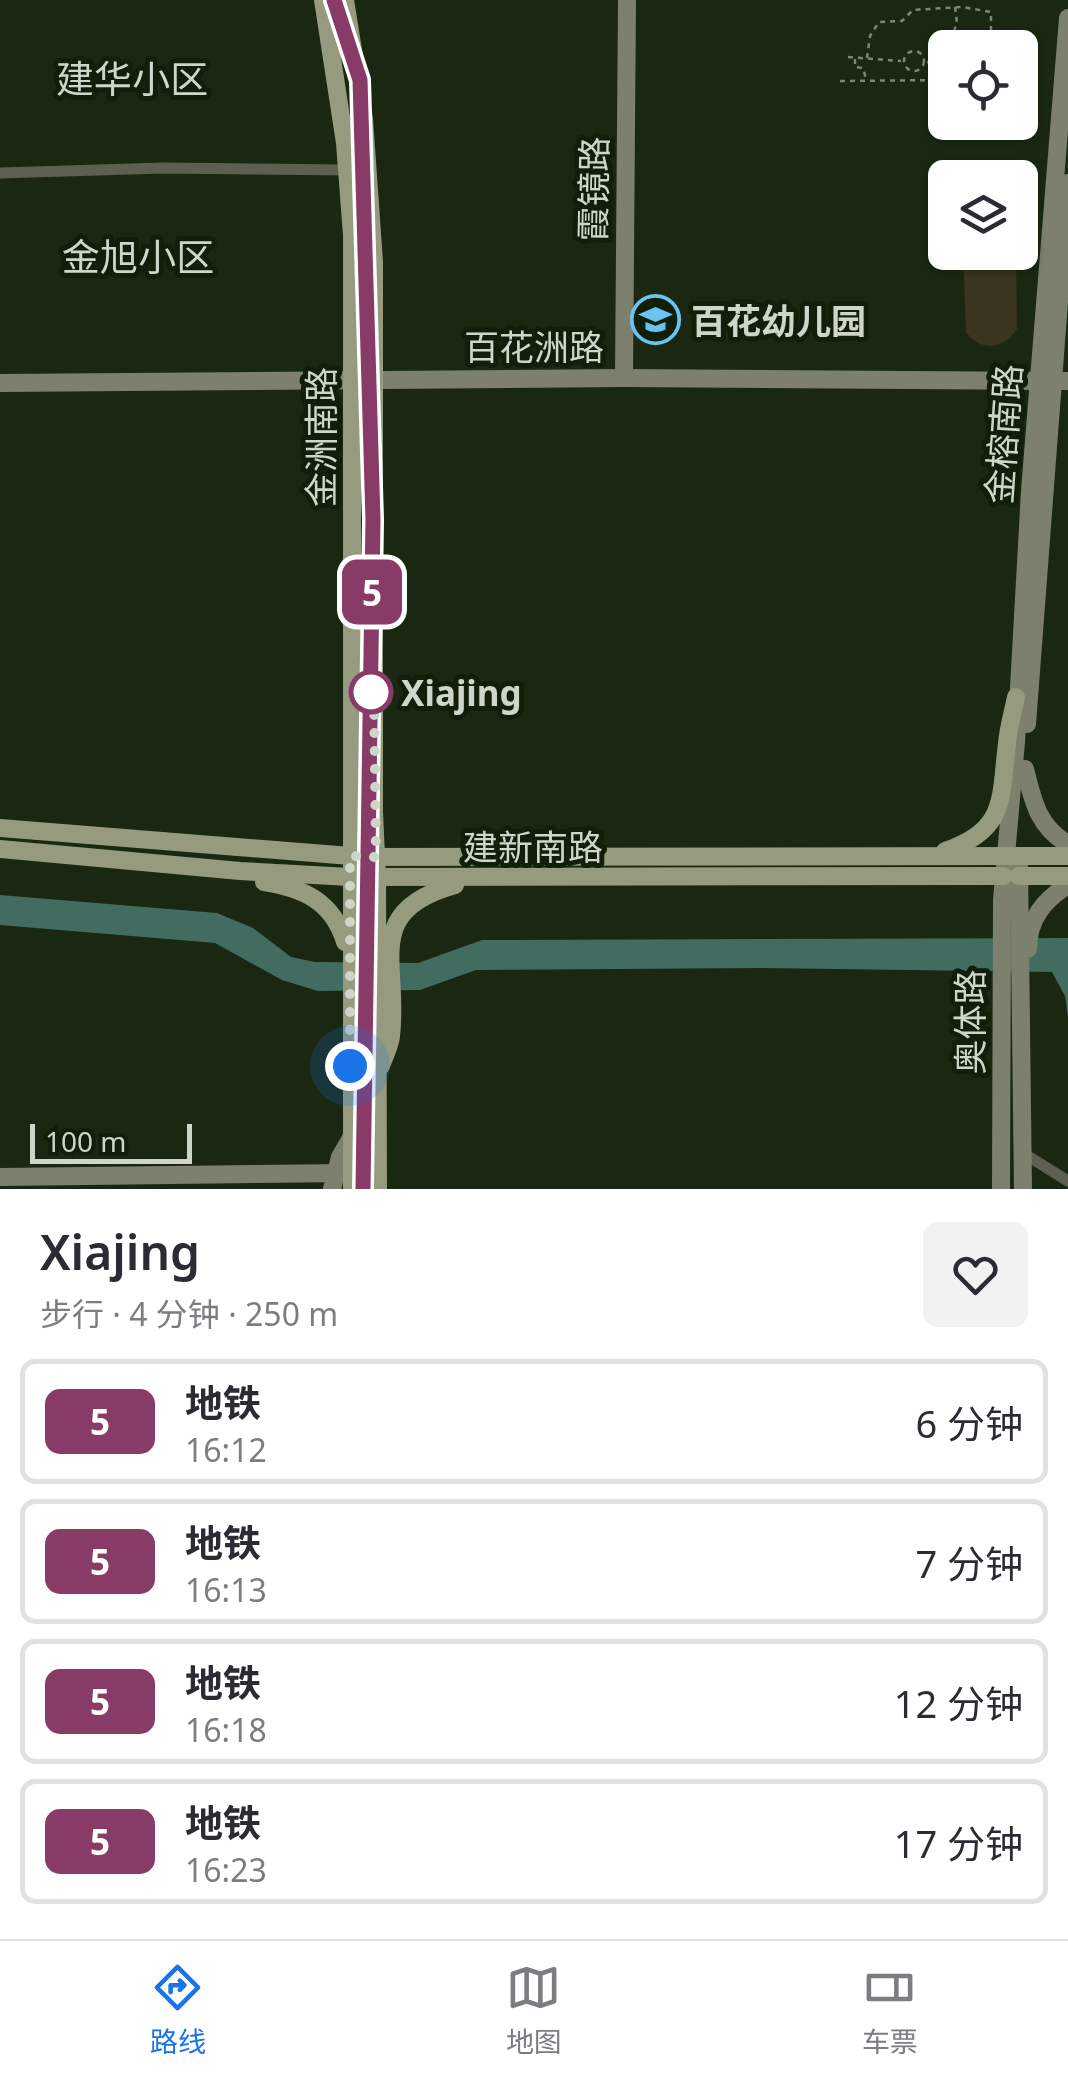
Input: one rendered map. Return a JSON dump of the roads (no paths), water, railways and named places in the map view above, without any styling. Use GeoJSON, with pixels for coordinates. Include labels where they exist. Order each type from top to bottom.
{"type":"FeatureCollection","features":[{"type":"Feature","properties":{"kind":"main road","name":"金洲南路"},"geometry":{"type":"LineString","coordinates":[[323,0],[348,170],[352,235],[351,1138],[343,1181]]}},
{"type":"Feature","properties":{"kind":"main road","name":"金洲南路"},"geometry":{"type":"LineString","coordinates":[[344,0],[368,158],[375,379],[378,1189]]}},
{"type":"Feature","properties":{"kind":"main road","name":"霞镜路"},"geometry":{"type":"LineString","coordinates":[[624,378],[628,0]]}},
{"type":"Feature","properties":{"kind":"main road","name":"金榕南路"},"geometry":{"type":"LineString","coordinates":[[1013,856],[1016,697],[1053,380],[1068,18]]}},
{"type":"Feature","properties":{"kind":"main road","name":"金榕南路"},"geometry":{"type":"LineString","coordinates":[[1013,856],[1025,769],[1068,183]]}},
{"type":"Feature","properties":{"kind":"main road","name":"百花洲路"},"geometry":{"type":"LineString","coordinates":[[0,383],[624,378],[1053,380]]}},
{"type":"Feature","properties":{"kind":"main road"},"geometry":{"type":"LineString","coordinates":[[926,856],[973,840],[998,812],[1016,697]]}},
{"type":"Feature","properties":{"kind":"main road"},"geometry":{"type":"LineString","coordinates":[[1025,769],[1036,812],[1048,829],[1068,844]]}},
{"type":"Feature","properties":{"kind":"main road","name":"建新南路"},"geometry":{"type":"LineString","coordinates":[[0,828],[376,857],[1068,856]]}},
{"type":"Feature","properties":{"kind":"main road","name":"建新南路"},"geometry":{"type":"LineString","coordinates":[[0,849],[377,878],[1068,876]]}},
{"type":"Feature","properties":{"kind":"main road","name":"奥体路"},"geometry":{"type":"LineString","coordinates":[[1001,1189],[1013,856]]}},
{"type":"Feature","properties":{"kind":"main road"},"geometry":{"type":"LineString","coordinates":[[195,867],[286,886],[313,897],[328,907],[338,922],[350,959]]}},
{"type":"Feature","properties":{"kind":"main road","name":"奥体路"},"geometry":{"type":"LineString","coordinates":[[1011,876],[1022,1034],[1024,1189]]}},
{"type":"Feature","properties":{"kind":"main road"},"geometry":{"type":"LineString","coordinates":[[377,1076],[391,1039],[392,944],[398,918],[425,895],[483,878]]}},
{"type":"Feature","properties":{"kind":"main road"},"geometry":{"type":"LineString","coordinates":[[1022,1034],[1030,929],[1043,905],[1068,884]]}},
{"type":"Feature","properties":{"kind":"main road"},"geometry":{"type":"LineString","coordinates":[[0,1176],[343,1181]]}},
{"type":"Feature","properties":{"kind":"street"},"geometry":{"type":"LineString","coordinates":[[0,172],[163,168],[348,170]]}},
{"type":"Feature","properties":{"kind":"street"},"geometry":{"type":"LineString","coordinates":[[1023,1153],[1068,1181]]}},
{"type":"Feature","properties":{"kind":"water"},"geometry":{"type":"Polygon","coordinates":[[[0,895],[217,913],[253,928],[291,957],[315,962],[418,963],[482,940],[1068,938],[1068,1017],[1065,996],[1052,972],[476,970],[420,990],[318,991],[282,980],[215,943],[0,925],[0,895]]]}},
{"type":"Feature","properties":{"kind":"metro line","name":"5"},"geometry":{"type":"LineString","coordinates":[[334,0],[360,80],[373,520],[363,1189]]}},
{"type":"Feature","properties":{"kind":"place","name":"百花幼儿园"},"geometry":{"type":"Point","coordinates":[656,320]}},
{"type":"Feature","properties":{"kind":"place","name":"Xiajing"},"geometry":{"type":"Point","coordinates":[371,692]}},
{"type":"Feature","properties":{"kind":"district","name":"建华小区"},"geometry":{"type":"Point","coordinates":[132,78]}},
{"type":"Feature","properties":{"kind":"district","name":"金旭小区"},"geometry":{"type":"Point","coordinates":[138,256]}}]}
